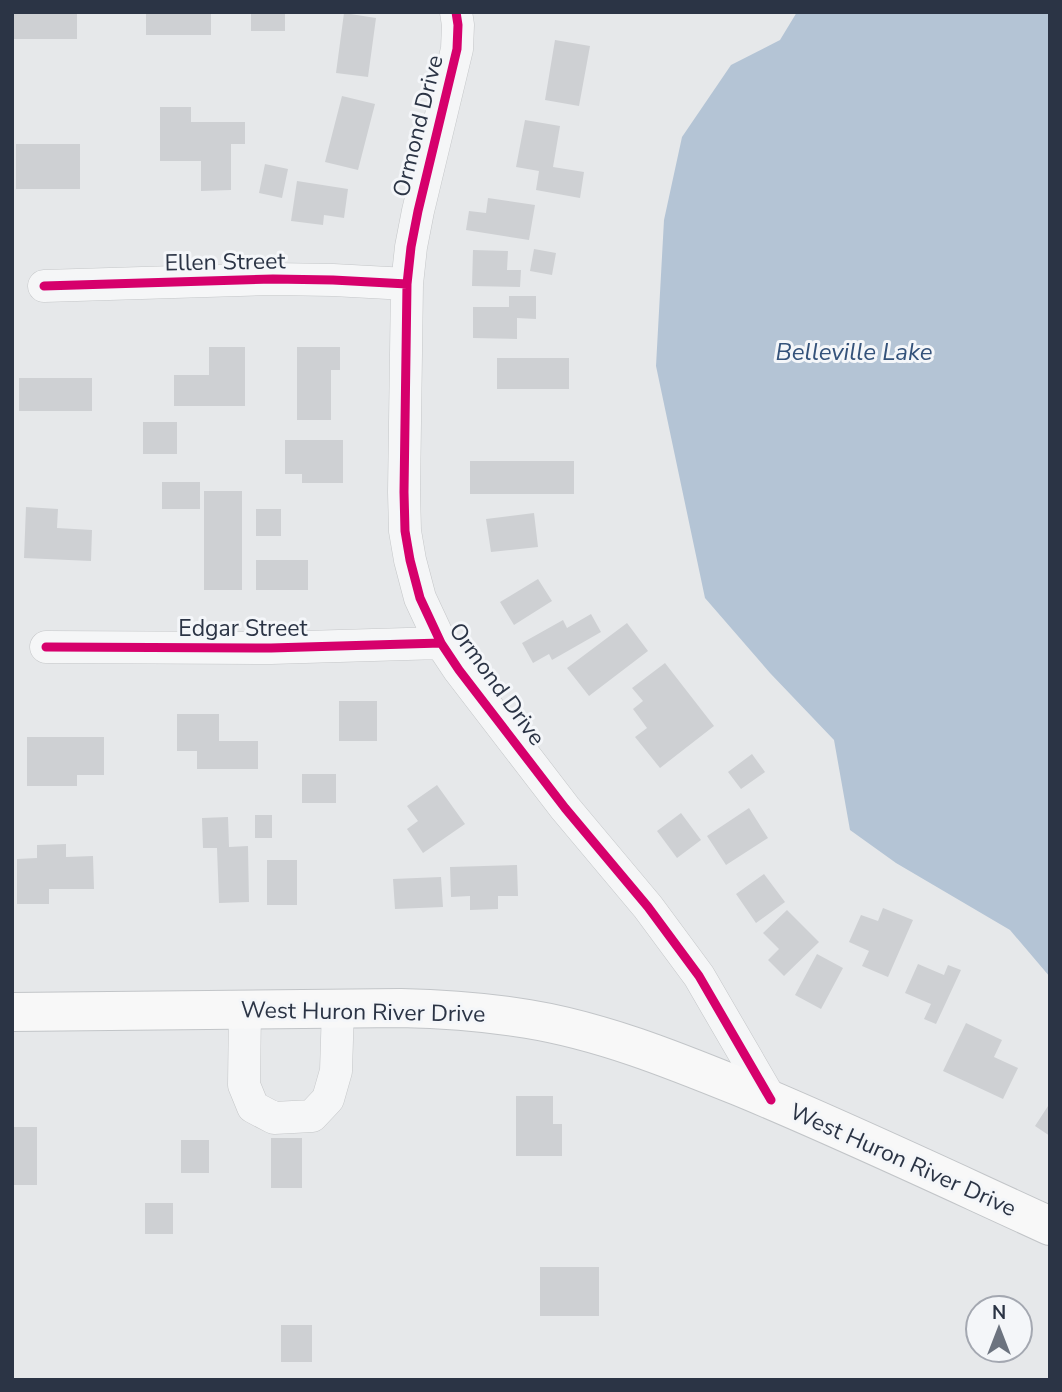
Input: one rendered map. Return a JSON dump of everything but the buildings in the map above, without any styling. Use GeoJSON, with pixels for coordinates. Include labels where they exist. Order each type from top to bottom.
{"type":"FeatureCollection","features":[{"type":"Feature","properties":{"kind":"main road","name":"West Huron River Drive"},"geometry":{"type":"LineString","coordinates":[[12,1012],[450,1009],[528,1019],[625,1044],[681,1063],[771,1100],[1050,1226]]}},
{"type":"Feature","properties":{"kind":"street","name":"Ormond Drive"},"geometry":{"type":"LineString","coordinates":[[456,12],[457,49],[418,211],[407,284],[405,531],[420,598],[441,643],[459,670],[565,808],[648,907],[692,967],[771,1100]]}},
{"type":"Feature","properties":{"kind":"street","name":"Ellen Street"},"geometry":{"type":"LineString","coordinates":[[44,286],[273,279],[407,284]]}},
{"type":"Feature","properties":{"kind":"street","name":"Edgar Street"},"geometry":{"type":"LineString","coordinates":[[46,647],[271,648],[441,643]]}},
{"type":"Feature","properties":{"kind":"street"},"geometry":{"type":"LineString","coordinates":[[245,1009],[244,1085],[253,1107],[274,1118],[312,1116],[328,1099],[336,1071],[338,1008]]}},
{"type":"Feature","properties":{"kind":"water","name":"Belleville Lake"},"geometry":{"type":"Polygon","coordinates":[[[797,12],[1050,12],[1050,977],[1010,930],[896,863],[850,830],[834,740],[770,673],[705,598],[656,366],[664,220],[682,137],[731,65],[780,40],[797,12]]]}},
{"type":"Feature","properties":{"kind":"cycle path"},"geometry":{"type":"LineString","coordinates":[[456,12],[457,49],[418,211],[407,284],[405,531],[420,598],[441,643],[459,670],[565,808],[648,907],[699,976],[771,1100]]}},
{"type":"Feature","properties":{"kind":"cycle path"},"geometry":{"type":"LineString","coordinates":[[44,286],[273,279],[407,284]]}},
{"type":"Feature","properties":{"kind":"cycle path"},"geometry":{"type":"LineString","coordinates":[[46,647],[271,648],[441,643]]}}]}
